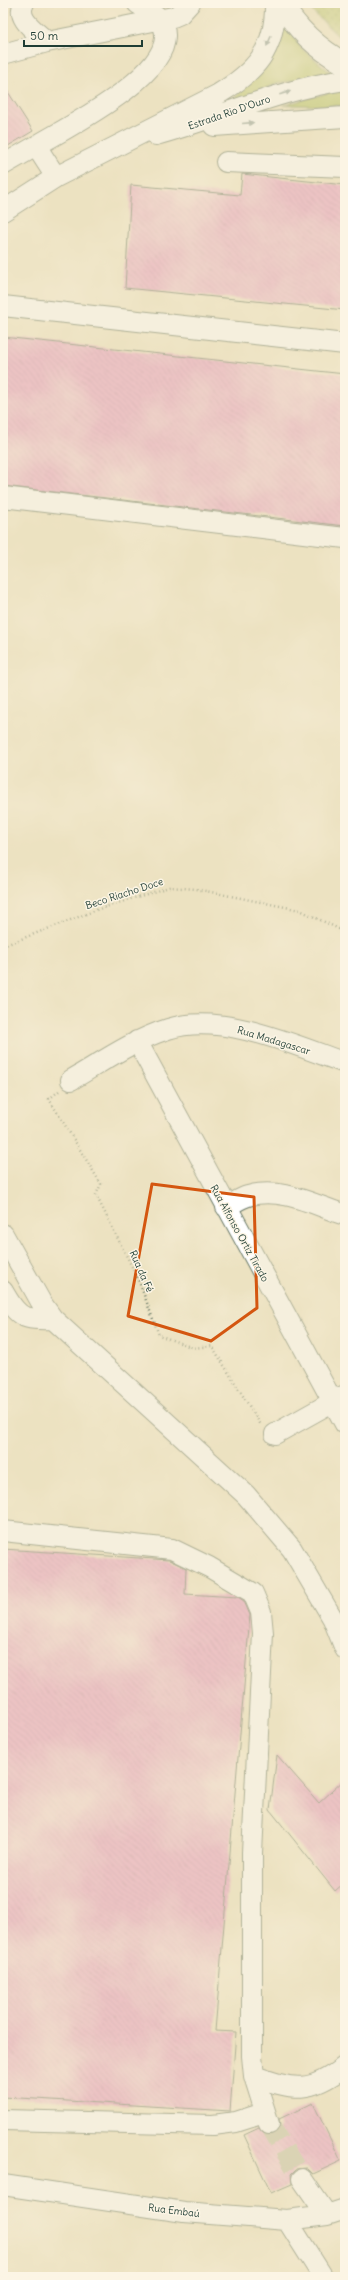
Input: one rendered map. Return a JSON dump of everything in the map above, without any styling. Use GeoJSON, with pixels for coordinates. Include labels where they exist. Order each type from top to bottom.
{"type":"FeatureCollection","features":[{"type":"Feature","properties":{"kind":"main road"},"geometry":{"type":"LineString","coordinates":[[281,3],[289,16],[307,37],[328,55],[345,64]]}},
{"type":"Feature","properties":{"kind":"street"},"geometry":{"type":"LineString","coordinates":[[24,3],[21,8],[21,15],[25,22],[47,42]]}},
{"type":"Feature","properties":{"kind":"street"},"geometry":{"type":"LineString","coordinates":[[3,165],[133,86],[162,54],[165,43],[165,31],[160,19],[137,3]]}},
{"type":"Feature","properties":{"kind":"street"},"geometry":{"type":"LineString","coordinates":[[3,54],[47,42],[180,14],[190,3]]}},
{"type":"Feature","properties":{"kind":"street","name":"Estrada Rio D'Ouro"},"geometry":{"type":"LineString","coordinates":[[3,211],[56,177],[113,146],[217,95],[241,80],[258,62],[270,39],[275,24],[275,3]]}},
{"type":"Feature","properties":{"kind":"street","name":"Estrada Rio D'Ouro"},"geometry":{"type":"LineString","coordinates":[[113,146],[182,128],[287,92],[345,80]]}},
{"type":"Feature","properties":{"kind":"street"},"geometry":{"type":"LineString","coordinates":[[182,128],[345,117]]}},
{"type":"Feature","properties":{"kind":"street"},"geometry":{"type":"LineString","coordinates":[[36,146],[56,177]]}},
{"type":"Feature","properties":{"kind":"street"},"geometry":{"type":"LineString","coordinates":[[226,162],[345,167]]}},
{"type":"Feature","properties":{"kind":"street"},"geometry":{"type":"LineString","coordinates":[[3,306],[345,344]]}},
{"type":"Feature","properties":{"kind":"street"},"geometry":{"type":"LineString","coordinates":[[3,497],[345,538]]}},
{"type":"Feature","properties":{"kind":"street","name":"Rua Madagascar"},"geometry":{"type":"LineString","coordinates":[[71,1080],[137,1042],[169,1029],[208,1025],[253,1032],[341,1062]]}},
{"type":"Feature","properties":{"kind":"street","name":"Rua Alfonso Ortiz Tirado"},"geometry":{"type":"LineString","coordinates":[[137,1042],[226,1208],[339,1399],[345,1424]]}},
{"type":"Feature","properties":{"kind":"street"},"geometry":{"type":"LineString","coordinates":[[226,1208],[247,1196],[262,1193],[274,1193],[296,1198],[345,1215]]}},
{"type":"Feature","properties":{"kind":"street"},"geometry":{"type":"LineString","coordinates":[[3,1234],[40,1302],[53,1320],[246,1495],[292,1548],[333,1619],[345,1649]]}},
{"type":"Feature","properties":{"kind":"street"},"geometry":{"type":"LineString","coordinates":[[3,1291],[14,1310],[22,1318],[53,1320]]}},
{"type":"Feature","properties":{"kind":"street"},"geometry":{"type":"LineString","coordinates":[[275,1434],[339,1399]]}},
{"type":"Feature","properties":{"kind":"street"},"geometry":{"type":"LineString","coordinates":[[3,1531],[172,1549],[209,1567],[253,1593],[261,1612],[263,1633],[252,1853],[252,2042],[254,2076],[266,2118],[213,2125],[156,2125],[3,2120]]}},
{"type":"Feature","properties":{"kind":"street"},"geometry":{"type":"LineString","coordinates":[[254,2076],[285,2087],[309,2088],[345,2066]]}},
{"type":"Feature","properties":{"kind":"street"},"geometry":{"type":"LineString","coordinates":[[302,2179],[336,2212]]}},
{"type":"Feature","properties":{"kind":"street","name":"Rua Embaú"},"geometry":{"type":"LineString","coordinates":[[3,2185],[184,2212],[287,2220],[336,2212]]}},
{"type":"Feature","properties":{"kind":"street"},"geometry":{"type":"LineString","coordinates":[[287,2220],[323,2277]]}},
{"type":"Feature","properties":{"kind":"path","name":"Beco Riacho Doce"},"geometry":{"type":"LineString","coordinates":[[3,946],[98,909],[169,887],[196,889],[300,910],[345,932]]}},
{"type":"Feature","properties":{"kind":"path","name":"Rua da Fé"},"geometry":{"type":"LineString","coordinates":[[71,1080],[49,1099],[100,1184],[96,1195],[138,1279],[159,1335],[193,1348],[212,1346],[260,1424],[275,1434]]}},
{"type":"Feature","properties":{"kind":"highlighted area"},"geometry":{"type":"Polygon","coordinates":[[[152,1184],[254,1197],[257,1308],[211,1341],[128,1316],[152,1184]]]}},
{"type":"Feature","properties":{"kind":"green space"},"geometry":{"type":"Polygon","coordinates":[[[304,3],[345,3],[345,40],[341,39],[304,3]]]}},
{"type":"Feature","properties":{"kind":"green space"},"geometry":{"type":"Polygon","coordinates":[[[286,25],[301,48],[335,76],[277,83],[224,108],[265,68],[286,25]]]}},
{"type":"Feature","properties":{"kind":"green space"},"geometry":{"type":"Polygon","coordinates":[[[338,90],[345,90],[345,106],[284,105],[338,90]]]}},
{"type":"Feature","properties":{"kind":"building"},"geometry":{"type":"Polygon","coordinates":[[[3,84],[33,131],[3,149],[3,84]]]}},
{"type":"Feature","properties":{"kind":"building"},"geometry":{"type":"Polygon","coordinates":[[[242,174],[345,185],[345,310],[125,288],[131,185],[240,195],[242,174]]]}},
{"type":"Feature","properties":{"kind":"building"},"geometry":{"type":"Polygon","coordinates":[[[3,337],[345,374],[345,526],[3,486],[3,337]]]}},
{"type":"Feature","properties":{"kind":"building"},"geometry":{"type":"Polygon","coordinates":[[[3,1549],[169,1560],[186,1568],[185,1594],[238,1597],[244,1601],[250,1615],[215,2031],[236,2032],[230,2111],[3,2097],[3,1549]]]}},
{"type":"Feature","properties":{"kind":"building"},"geometry":{"type":"Polygon","coordinates":[[[277,1755],[319,1803],[345,1779],[345,1882],[335,1891],[270,1810],[277,1755]]]}},
{"type":"Feature","properties":{"kind":"building"},"geometry":{"type":"Polygon","coordinates":[[[313,2103],[341,2161],[313,2174],[307,2168],[296,2169],[291,2174],[292,2184],[271,2193],[244,2135],[259,2128],[266,2135],[273,2135],[280,2127],[279,2119],[313,2103]]]}},
{"type":"Feature","properties":{"kind":"tunnel"},"geometry":{"type":"LineString","coordinates":[[269,2124],[302,2179]]}}]}
